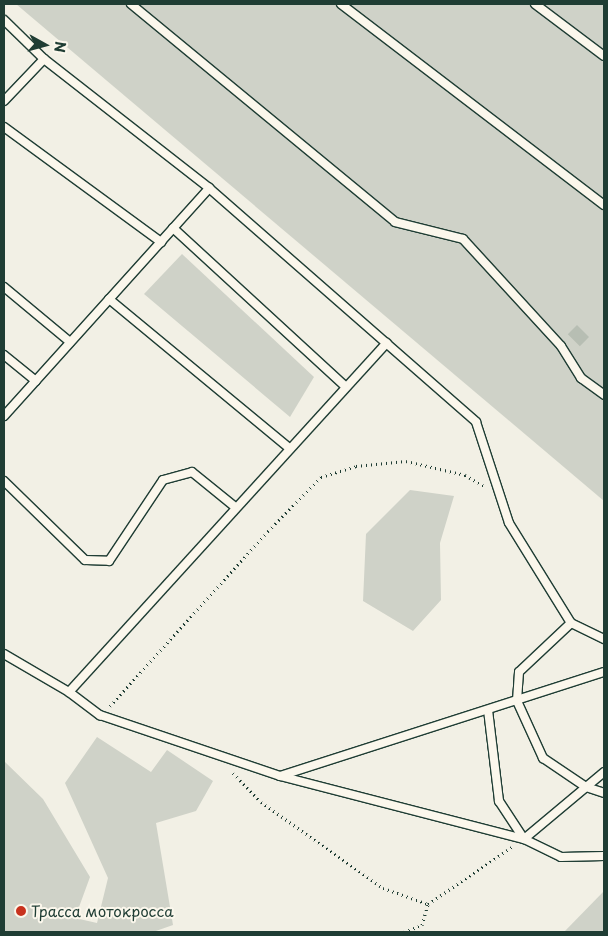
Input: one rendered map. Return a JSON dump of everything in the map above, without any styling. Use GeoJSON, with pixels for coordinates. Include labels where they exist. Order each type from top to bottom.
{"type":"FeatureCollection","features":[{"type":"Feature","properties":{"kind":"lane"},"geometry":{"type":"LineString","coordinates":[[131,4],[395,222],[463,239],[561,346],[581,378],[604,395]]}},
{"type":"Feature","properties":{"kind":"lane"},"geometry":{"type":"LineString","coordinates":[[341,4],[604,205]]}},
{"type":"Feature","properties":{"kind":"lane"},"geometry":{"type":"LineString","coordinates":[[535,4],[604,56]]}},
{"type":"Feature","properties":{"kind":"lane"},"geometry":{"type":"LineString","coordinates":[[4,20],[44,59],[209,188],[476,422],[508,523],[571,624],[604,639]]}},
{"type":"Feature","properties":{"kind":"lane"},"geometry":{"type":"LineString","coordinates":[[4,101],[44,59]]}},
{"type":"Feature","properties":{"kind":"lane"},"geometry":{"type":"LineString","coordinates":[[4,127],[161,242]]}},
{"type":"Feature","properties":{"kind":"lane"},"geometry":{"type":"LineString","coordinates":[[4,416],[209,188]]}},
{"type":"Feature","properties":{"kind":"lane"},"geometry":{"type":"LineString","coordinates":[[173,228],[346,386]]}},
{"type":"Feature","properties":{"kind":"lane"},"geometry":{"type":"LineString","coordinates":[[4,287],[70,342]]}},
{"type":"Feature","properties":{"kind":"lane"},"geometry":{"type":"LineString","coordinates":[[110,299],[289,448]]}},
{"type":"Feature","properties":{"kind":"lane"},"geometry":{"type":"LineString","coordinates":[[69,692],[235,507],[387,343]]}},
{"type":"Feature","properties":{"kind":"lane"},"geometry":{"type":"LineString","coordinates":[[4,355],[36,381]]}},
{"type":"Feature","properties":{"kind":"lane"},"geometry":{"type":"LineString","coordinates":[[4,481],[85,560],[109,562],[163,480],[192,472],[235,507]]}},
{"type":"Feature","properties":{"kind":"lane"},"geometry":{"type":"LineString","coordinates":[[571,624],[519,672],[517,701],[543,758],[586,787],[604,793]]}},
{"type":"Feature","properties":{"kind":"lane"},"geometry":{"type":"LineString","coordinates":[[4,654],[69,692],[100,715],[280,776],[524,839],[562,857],[604,856]]}},
{"type":"Feature","properties":{"kind":"lane"},"geometry":{"type":"LineString","coordinates":[[280,776],[552,690],[603,672]]}},
{"type":"Feature","properties":{"kind":"lane"},"geometry":{"type":"LineString","coordinates":[[488,710],[499,801],[524,839]]}},
{"type":"Feature","properties":{"kind":"lane"},"geometry":{"type":"LineString","coordinates":[[524,839],[604,772]]}},
{"type":"Feature","properties":{"kind":"path"},"geometry":{"type":"LineString","coordinates":[[100,715],[127,691],[268,531],[321,477],[356,466],[406,461],[465,475],[499,494]]}},
{"type":"Feature","properties":{"kind":"path"},"geometry":{"type":"LineString","coordinates":[[213,753],[262,802],[383,888],[428,904]]}},
{"type":"Feature","properties":{"kind":"path"},"geometry":{"type":"LineString","coordinates":[[404,932],[422,925],[428,904],[524,839]]}},
{"type":"Feature","properties":{"kind":"shaded area"},"geometry":{"type":"Polygon","coordinates":[[[16,4],[604,4],[604,501],[16,4]]]}},
{"type":"Feature","properties":{"kind":"shaded area"},"geometry":{"type":"Polygon","coordinates":[[[182,254],[314,377],[290,417],[144,294],[182,254]]]}},
{"type":"Feature","properties":{"kind":"shaded area"},"geometry":{"type":"Polygon","coordinates":[[[410,490],[454,496],[440,543],[441,600],[413,631],[363,601],[366,534],[410,490]]]}},
{"type":"Feature","properties":{"kind":"shaded area"},"geometry":{"type":"Polygon","coordinates":[[[97,737],[151,772],[167,750],[213,781],[196,811],[156,823],[173,925],[153,932],[4,932],[4,761],[43,799],[90,877],[75,918],[97,923],[108,878],[65,783],[97,737]]]}},
{"type":"Feature","properties":{"kind":"shaded area"},"geometry":{"type":"Polygon","coordinates":[[[604,891],[604,932],[564,932],[604,891]]]}},
{"type":"Feature","properties":{"kind":"building"},"geometry":{"type":"Polygon","coordinates":[[[577,325],[589,337],[580,346],[568,334],[577,325]]]}},
{"type":"Feature","properties":{"kind":"place","name":"Трасса мотокросса"},"geometry":{"type":"Point","coordinates":[21,911]}}]}
